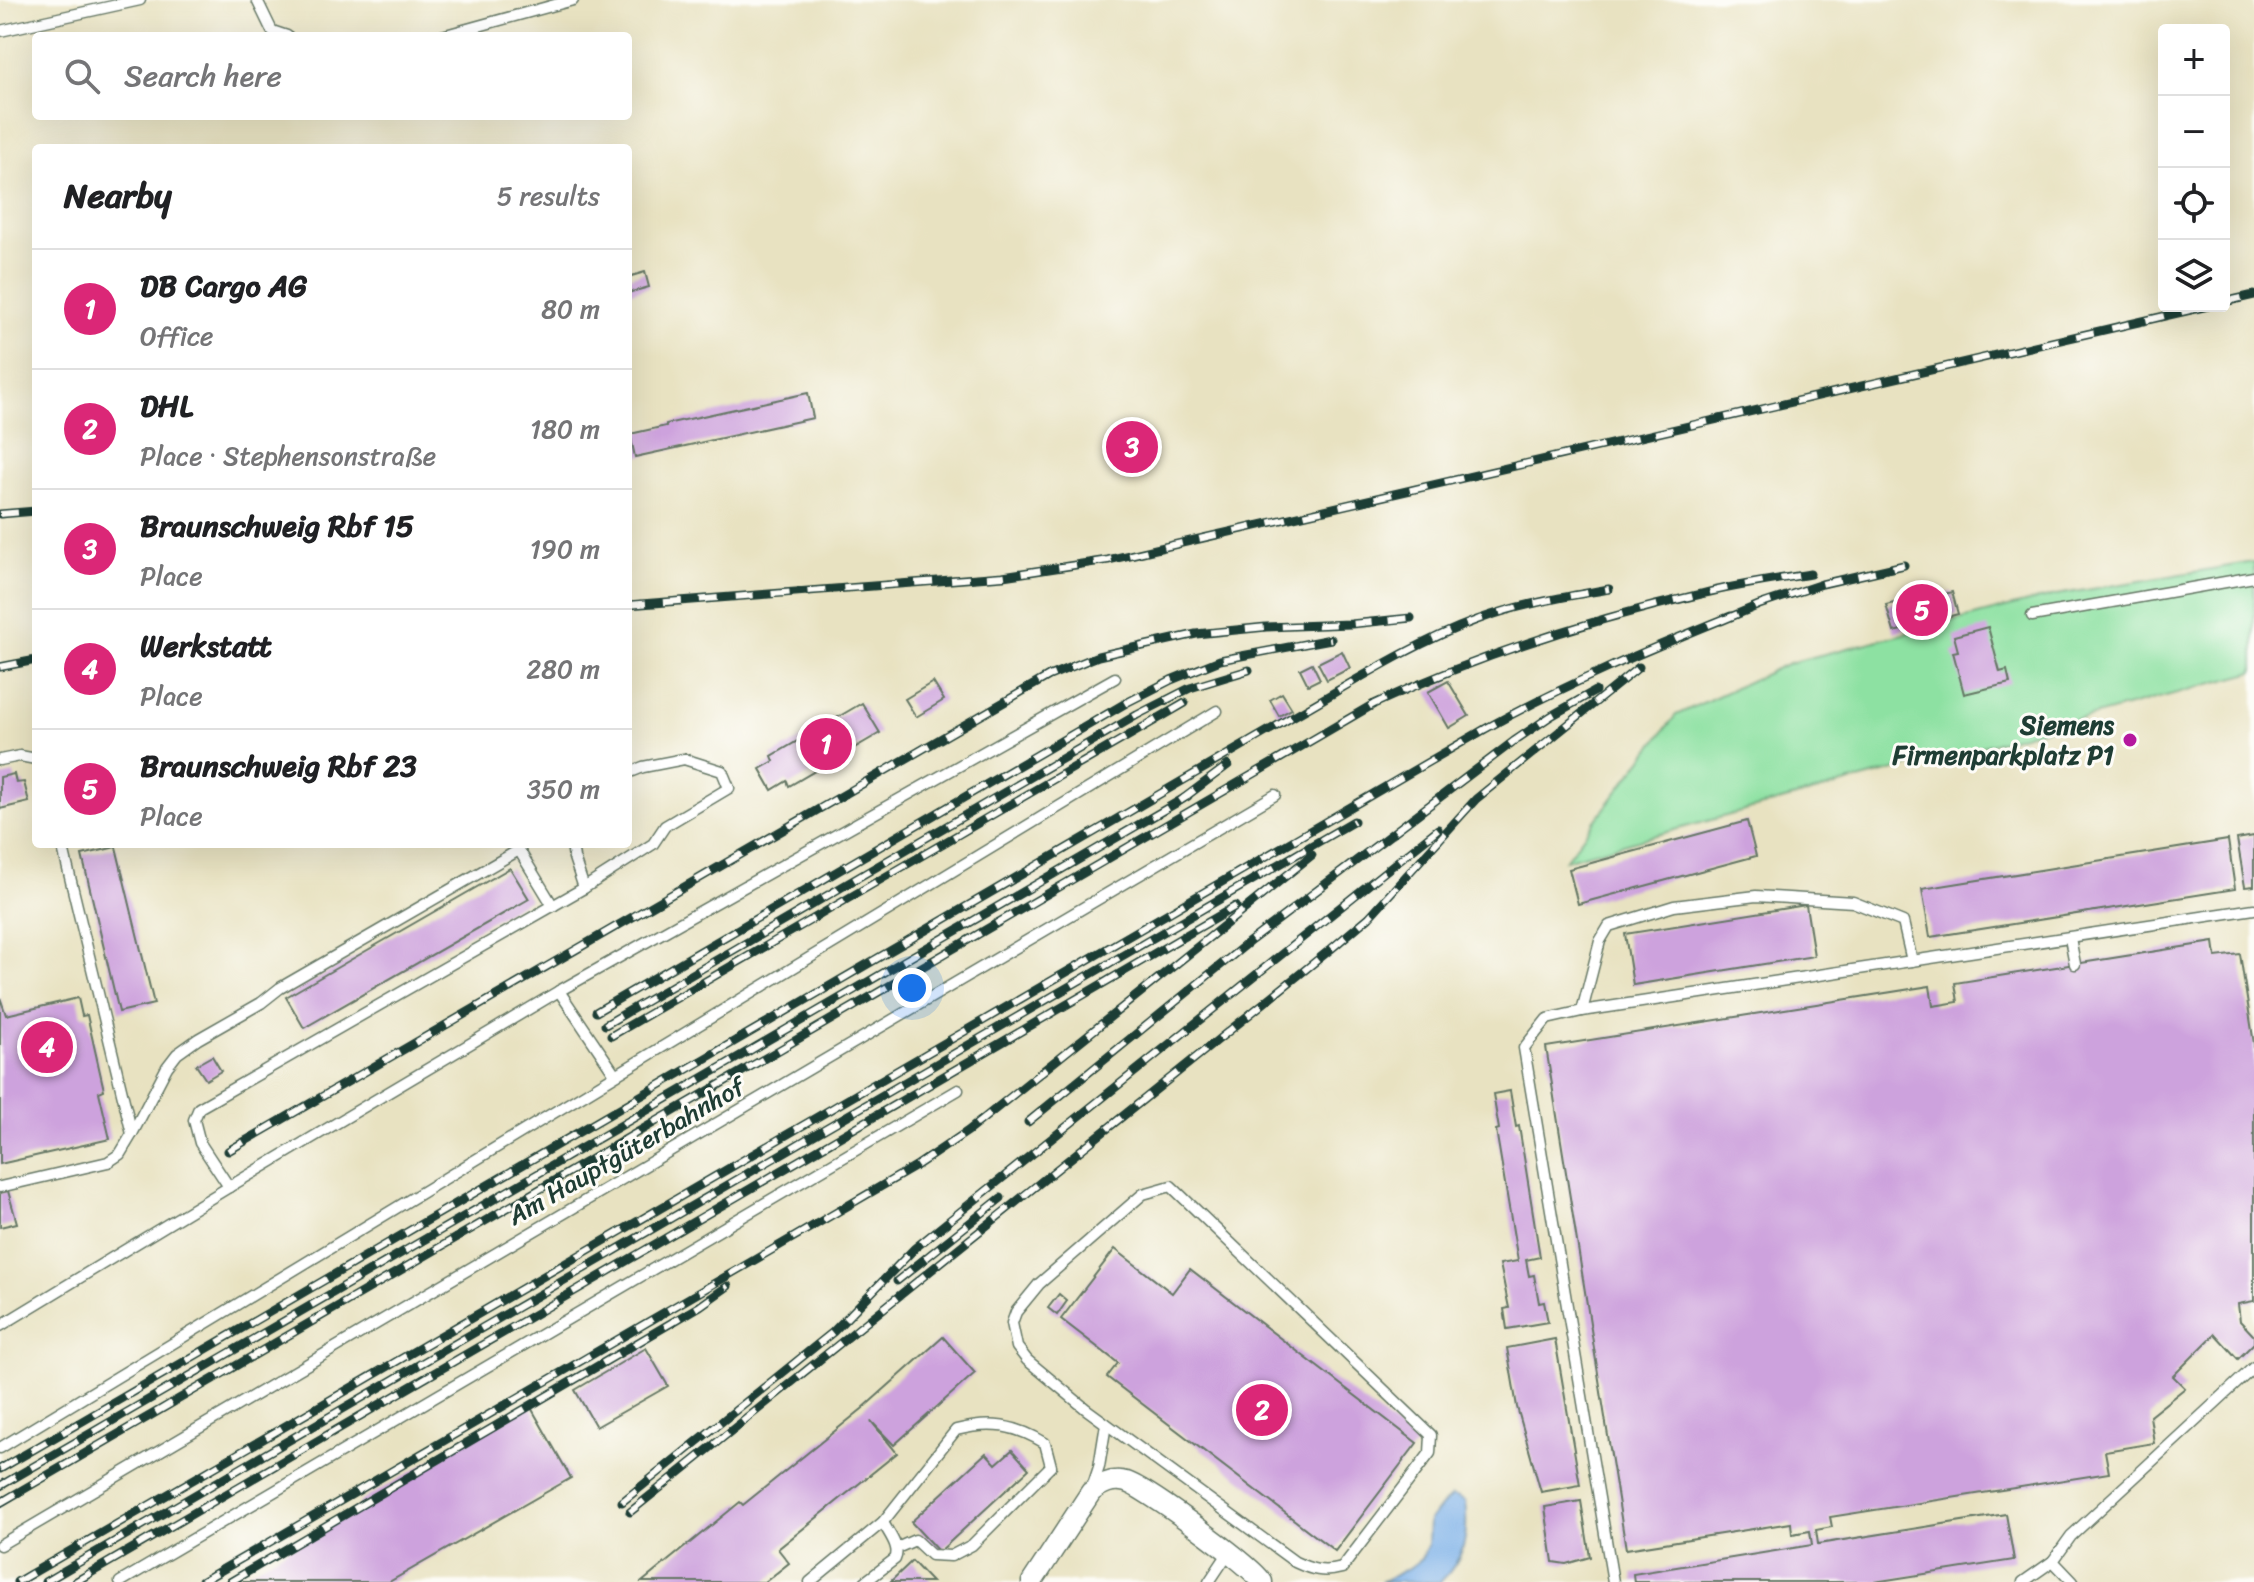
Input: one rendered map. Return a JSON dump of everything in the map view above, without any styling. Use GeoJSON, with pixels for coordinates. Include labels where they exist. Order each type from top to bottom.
{"type":"FeatureCollection","features":[{"type":"Feature","properties":{"kind":"street"},"geometry":{"type":"LineString","coordinates":[[1032,1582],[1091,1492],[1111,1481],[1127,1482],[1147,1493],[1248,1566],[1262,1582]]}},
{"type":"Feature","properties":{"kind":"lane"},"geometry":{"type":"LineString","coordinates":[[0,31],[140,0]]}},
{"type":"Feature","properties":{"kind":"lane"},"geometry":{"type":"LineString","coordinates":[[257,0],[275,32]]}},
{"type":"Feature","properties":{"kind":"lane"},"geometry":{"type":"LineString","coordinates":[[457,32],[573,0]]}},
{"type":"Feature","properties":{"kind":"lane"},"geometry":{"type":"LineString","coordinates":[[2032,616],[2254,577]]}},
{"type":"Feature","properties":{"kind":"lane"},"geometry":{"type":"LineString","coordinates":[[0,1326],[559,991],[1115,678]]}},
{"type":"Feature","properties":{"kind":"lane"},"geometry":{"type":"LineString","coordinates":[[0,1448],[1217,711]]}},
{"type":"Feature","properties":{"kind":"lane"},"geometry":{"type":"LineString","coordinates":[[0,760],[32,758]]}},
{"type":"Feature","properties":{"kind":"lane"},"geometry":{"type":"LineString","coordinates":[[229,1187],[200,1143],[194,1120],[199,1108],[584,888],[653,844],[665,826],[729,788],[722,771],[684,759],[632,771]]}},
{"type":"Feature","properties":{"kind":"lane","name":"Am Hauptgüterbahnhof"},"geometry":{"type":"LineString","coordinates":[[0,1545],[1275,795]]}},
{"type":"Feature","properties":{"kind":"lane"},"geometry":{"type":"LineString","coordinates":[[63,848],[132,1134]]}},
{"type":"Feature","properties":{"kind":"lane"},"geometry":{"type":"LineString","coordinates":[[573,848],[584,888]]}},
{"type":"Feature","properties":{"kind":"lane"},"geometry":{"type":"LineString","coordinates":[[0,1187],[108,1162],[120,1154],[167,1067],[187,1046],[253,1008],[280,988],[519,850],[553,906]]}},
{"type":"Feature","properties":{"kind":"lane"},"geometry":{"type":"LineString","coordinates":[[1582,1011],[1600,941],[1609,926],[1674,906],[1756,896],[1853,902],[1903,922],[1912,961]]}},
{"type":"Feature","properties":{"kind":"lane"},"geometry":{"type":"LineString","coordinates":[[1613,1582],[1524,1048],[1547,1019],[1582,1011],[2254,909]]}},
{"type":"Feature","properties":{"kind":"lane"},"geometry":{"type":"LineString","coordinates":[[2070,938],[2075,964]]}},
{"type":"Feature","properties":{"kind":"lane"},"geometry":{"type":"LineString","coordinates":[[559,991],[615,1074]]}},
{"type":"Feature","properties":{"kind":"lane"},"geometry":{"type":"LineString","coordinates":[[120,1582],[958,1090]]}},
{"type":"Feature","properties":{"kind":"lane"},"geometry":{"type":"LineString","coordinates":[[1171,1186],[1431,1435],[1430,1453],[1342,1568],[1326,1577],[1295,1562],[1106,1424],[1027,1360],[1017,1347],[1012,1323],[1016,1312],[1039,1284],[1143,1194],[1171,1186]]}},
{"type":"Feature","properties":{"kind":"lane"},"geometry":{"type":"LineString","coordinates":[[2023,1582],[2053,1561],[2071,1536],[2254,1367]]}},
{"type":"Feature","properties":{"kind":"lane"},"geometry":{"type":"LineString","coordinates":[[1091,1492],[1099,1467],[1106,1424]]}},
{"type":"Feature","properties":{"kind":"lane"},"geometry":{"type":"LineString","coordinates":[[810,1582],[883,1522],[956,1430],[975,1425],[999,1425],[1025,1431],[1045,1443],[1051,1466],[972,1545],[951,1556],[931,1555],[915,1540],[897,1548]]}},
{"type":"Feature","properties":{"kind":"lane"},"geometry":{"type":"LineString","coordinates":[[865,1582],[895,1559],[897,1554],[897,1548],[883,1522]]}},
{"type":"Feature","properties":{"kind":"lane"},"geometry":{"type":"LineString","coordinates":[[1209,1582],[1229,1552]]}},
{"type":"Feature","properties":{"kind":"lane"},"geometry":{"type":"LineString","coordinates":[[2053,1561],[2073,1582]]}},
{"type":"Feature","properties":{"kind":"green space"},"geometry":{"type":"Polygon","coordinates":[[[2254,562],[2254,672],[1565,860],[1676,715],[1789,663],[2056,595],[2254,562]]]}},
{"type":"Feature","properties":{"kind":"water"},"geometry":{"type":"Polygon","coordinates":[[[1451,1496],[1465,1502],[1466,1525],[1460,1555],[1448,1573],[1440,1582],[1381,1582],[1421,1559],[1428,1545],[1429,1520],[1451,1496]]]}},
{"type":"Feature","properties":{"kind":"building"},"geometry":{"type":"Polygon","coordinates":[[[645,272],[649,287],[632,292],[632,276],[645,272]]]}},
{"type":"Feature","properties":{"kind":"building"},"geometry":{"type":"Polygon","coordinates":[[[808,393],[813,418],[635,457],[632,434],[808,393]]]}},
{"type":"Feature","properties":{"kind":"building"},"geometry":{"type":"Polygon","coordinates":[[[1149,436],[1151,444],[1139,447],[1140,455],[1125,458],[1122,446],[1149,436]]]}},
{"type":"Feature","properties":{"kind":"building"},"geometry":{"type":"Polygon","coordinates":[[[1952,592],[1958,614],[1894,632],[1886,605],[1914,598],[1915,602],[1952,592]]]}},
{"type":"Feature","properties":{"kind":"building"},"geometry":{"type":"Polygon","coordinates":[[[1988,627],[2000,672],[2007,670],[2010,683],[1964,694],[1953,652],[1958,651],[1954,636],[1988,627]]]}},
{"type":"Feature","properties":{"kind":"building"},"geometry":{"type":"Polygon","coordinates":[[[1342,651],[1350,668],[1327,680],[1318,663],[1342,651]]]}},
{"type":"Feature","properties":{"kind":"building"},"geometry":{"type":"Polygon","coordinates":[[[1312,663],[1320,679],[1308,685],[1300,669],[1312,663]]]}},
{"type":"Feature","properties":{"kind":"building"},"geometry":{"type":"Polygon","coordinates":[[[1448,681],[1469,716],[1449,728],[1428,692],[1448,681]]]}},
{"type":"Feature","properties":{"kind":"building"},"geometry":{"type":"Polygon","coordinates":[[[933,682],[944,700],[916,717],[905,699],[933,682]]]}},
{"type":"Feature","properties":{"kind":"building"},"geometry":{"type":"Polygon","coordinates":[[[1282,693],[1292,709],[1279,716],[1270,700],[1282,693]]]}},
{"type":"Feature","properties":{"kind":"building"},"geometry":{"type":"Polygon","coordinates":[[[862,703],[880,733],[789,786],[787,781],[772,790],[760,769],[774,761],[772,756],[862,703]]]}},
{"type":"Feature","properties":{"kind":"building"},"geometry":{"type":"Polygon","coordinates":[[[14,774],[16,783],[24,782],[29,802],[0,809],[0,777],[14,774]]]}},
{"type":"Feature","properties":{"kind":"building"},"geometry":{"type":"Polygon","coordinates":[[[1747,821],[1756,856],[1578,904],[1569,869],[1747,821]]]}},
{"type":"Feature","properties":{"kind":"building"},"geometry":{"type":"Polygon","coordinates":[[[2254,836],[2254,886],[2245,887],[2237,839],[2254,836]]]}},
{"type":"Feature","properties":{"kind":"building"},"geometry":{"type":"Polygon","coordinates":[[[2228,840],[2235,889],[1930,937],[1922,889],[2228,840]]]}},
{"type":"Feature","properties":{"kind":"building"},"geometry":{"type":"Polygon","coordinates":[[[116,848],[154,1004],[119,1012],[82,855],[116,848]]]}},
{"type":"Feature","properties":{"kind":"building"},"geometry":{"type":"Polygon","coordinates":[[[510,868],[529,899],[304,1028],[286,997],[510,868]]]}},
{"type":"Feature","properties":{"kind":"building"},"geometry":{"type":"Polygon","coordinates":[[[1806,905],[1814,956],[1633,985],[1625,934],[1806,905]]]}},
{"type":"Feature","properties":{"kind":"building"},"geometry":{"type":"Polygon","coordinates":[[[2214,942],[2216,957],[2240,954],[2254,1044],[2254,1301],[2238,1304],[2240,1321],[2254,1336],[2254,1343],[2238,1359],[2215,1334],[2173,1376],[2185,1388],[2150,1416],[2154,1443],[2105,1451],[2109,1473],[1830,1517],[1832,1527],[1816,1530],[1818,1544],[2006,1514],[2014,1560],[1874,1582],[1634,1582],[1633,1574],[1812,1545],[1810,1531],[1792,1534],[1791,1523],[1626,1549],[1546,1047],[1930,986],[1933,1006],[1958,1002],[1955,983],[2214,942]]]}},
{"type":"Feature","properties":{"kind":"building"},"geometry":{"type":"Polygon","coordinates":[[[0,997],[6,1015],[78,998],[82,1016],[87,1015],[104,1090],[99,1092],[110,1139],[0,1164],[0,997]]]}},
{"type":"Feature","properties":{"kind":"building"},"geometry":{"type":"Polygon","coordinates":[[[212,1056],[221,1071],[206,1080],[196,1065],[212,1056]]]}},
{"type":"Feature","properties":{"kind":"building"},"geometry":{"type":"Polygon","coordinates":[[[1510,1091],[1516,1127],[1519,1126],[1540,1257],[1526,1260],[1529,1276],[1534,1275],[1539,1303],[1544,1302],[1548,1322],[1507,1329],[1504,1309],[1509,1308],[1500,1264],[1518,1261],[1493,1094],[1510,1091]]]}},
{"type":"Feature","properties":{"kind":"building"},"geometry":{"type":"Polygon","coordinates":[[[8,1191],[17,1223],[0,1227],[0,1193],[8,1191]]]}},
{"type":"Feature","properties":{"kind":"building"},"geometry":{"type":"Polygon","coordinates":[[[1115,1249],[1172,1293],[1190,1269],[1417,1443],[1335,1551],[1107,1377],[1118,1363],[1061,1319],[1115,1249]]]}},
{"type":"Feature","properties":{"kind":"building"},"geometry":{"type":"Polygon","coordinates":[[[1059,1294],[1067,1301],[1057,1315],[1048,1308],[1059,1294]]]}},
{"type":"Feature","properties":{"kind":"building"},"geometry":{"type":"Polygon","coordinates":[[[943,1337],[975,1373],[894,1445],[871,1421],[897,1453],[778,1549],[789,1563],[765,1582],[642,1582],[862,1409],[943,1337]]]}},
{"type":"Feature","properties":{"kind":"building"},"geometry":{"type":"Polygon","coordinates":[[[1555,1339],[1580,1485],[1541,1492],[1517,1407],[1507,1348],[1555,1339]]]}},
{"type":"Feature","properties":{"kind":"building"},"geometry":{"type":"Polygon","coordinates":[[[646,1348],[668,1386],[596,1427],[575,1390],[646,1348]]]}},
{"type":"Feature","properties":{"kind":"building"},"geometry":{"type":"Polygon","coordinates":[[[529,1404],[571,1478],[389,1582],[231,1582],[361,1506],[359,1502],[529,1404]]]}},
{"type":"Feature","properties":{"kind":"building"},"geometry":{"type":"Polygon","coordinates":[[[1012,1450],[1029,1469],[939,1552],[911,1522],[986,1453],[996,1464],[1012,1450]]]}},
{"type":"Feature","properties":{"kind":"building"},"geometry":{"type":"Polygon","coordinates":[[[1581,1501],[1590,1557],[1566,1564],[1553,1562],[1545,1507],[1581,1501]]]}},
{"type":"Feature","properties":{"kind":"building"},"geometry":{"type":"Polygon","coordinates":[[[912,1561],[932,1582],[890,1582],[912,1561]]]}},
{"type":"Feature","properties":{"kind":"railway"},"geometry":{"type":"LineString","coordinates":[[2230,301],[2254,295]]}},
{"type":"Feature","properties":{"kind":"railway"},"geometry":{"type":"LineString","coordinates":[[632,605],[1003,576],[1108,560],[2182,312]]}},
{"type":"Feature","properties":{"kind":"railway"},"geometry":{"type":"LineString","coordinates":[[0,514],[32,511]]}},
{"type":"Feature","properties":{"kind":"railway"},"geometry":{"type":"LineString","coordinates":[[1721,621],[1822,584],[1904,565]]}},
{"type":"Feature","properties":{"kind":"railway"},"geometry":{"type":"LineString","coordinates":[[0,1503],[1374,704],[1453,670],[1576,628],[1714,591],[1810,574]]}},
{"type":"Feature","properties":{"kind":"railway"},"geometry":{"type":"LineString","coordinates":[[0,1469],[1383,665],[1429,640],[1493,614],[1609,589]]}},
{"type":"Feature","properties":{"kind":"railway"},"geometry":{"type":"LineString","coordinates":[[17,1582],[1485,729],[1606,669],[1731,616]]}},
{"type":"Feature","properties":{"kind":"railway"},"geometry":{"type":"LineString","coordinates":[[228,1151],[1049,676],[1098,656],[1196,634],[1411,618]]}},
{"type":"Feature","properties":{"kind":"railway"},"geometry":{"type":"LineString","coordinates":[[596,1012],[1126,703],[1171,680],[1220,660],[1331,639]]}},
{"type":"Feature","properties":{"kind":"railway"},"geometry":{"type":"LineString","coordinates":[[0,667],[32,661]]}},
{"type":"Feature","properties":{"kind":"railway"},"geometry":{"type":"LineString","coordinates":[[630,1512],[1331,949],[1369,917],[1476,799],[1639,667]]}},
{"type":"Feature","properties":{"kind":"railway"},"geometry":{"type":"LineString","coordinates":[[605,1025],[1137,715],[1190,688],[1249,670]]}},
{"type":"Feature","properties":{"kind":"railway"},"geometry":{"type":"LineString","coordinates":[[1028,1122],[1249,942],[1514,741],[1595,691]]}},
{"type":"Feature","properties":{"kind":"railway"},"geometry":{"type":"LineString","coordinates":[[611,1036],[1185,703]]}},
{"type":"Feature","properties":{"kind":"railway"},"geometry":{"type":"LineString","coordinates":[[1180,801],[1228,765]]}},
{"type":"Feature","properties":{"kind":"railway"},"geometry":{"type":"LineString","coordinates":[[0,1486],[1188,796]]}},
{"type":"Feature","properties":{"kind":"railway"},"geometry":{"type":"LineString","coordinates":[[45,1582],[1354,821]]}},
{"type":"Feature","properties":{"kind":"railway"},"geometry":{"type":"LineString","coordinates":[[622,1502],[833,1332],[915,1248],[1438,829]]}},
{"type":"Feature","properties":{"kind":"railway"},"geometry":{"type":"LineString","coordinates":[[201,1582],[916,1166],[968,1131],[1312,855]]}},
{"type":"Feature","properties":{"kind":"railway"},"geometry":{"type":"LineString","coordinates":[[75,1582],[1236,906]]}},
{"type":"Feature","properties":{"kind":"railway"},"geometry":{"type":"LineString","coordinates":[[897,1281],[1001,1198]]}},
{"type":"Feature","properties":{"kind":"railway"},"geometry":{"type":"LineString","coordinates":[[230,1582],[700,1306],[728,1286]]}},
{"type":"Feature","properties":{"kind":"place","name":"Braunschweig Rbf 15"},"geometry":{"type":"Point","coordinates":[1132,447]}},
{"type":"Feature","properties":{"kind":"place","name":"Braunschweig Rbf 23"},"geometry":{"type":"Point","coordinates":[1922,610]}},
{"type":"Feature","properties":{"kind":"place","name":"Siemens Firmenparkplatz P1"},"geometry":{"type":"Point","coordinates":[2130,740]}},
{"type":"Feature","properties":{"kind":"place","name":"DB Cargo AG"},"geometry":{"type":"Point","coordinates":[826,744]}},
{"type":"Feature","properties":{"kind":"place","name":"Werkstatt"},"geometry":{"type":"Point","coordinates":[47,1047]}},
{"type":"Feature","properties":{"kind":"place","name":"DHL"},"geometry":{"type":"Point","coordinates":[1262,1410]}}]}
